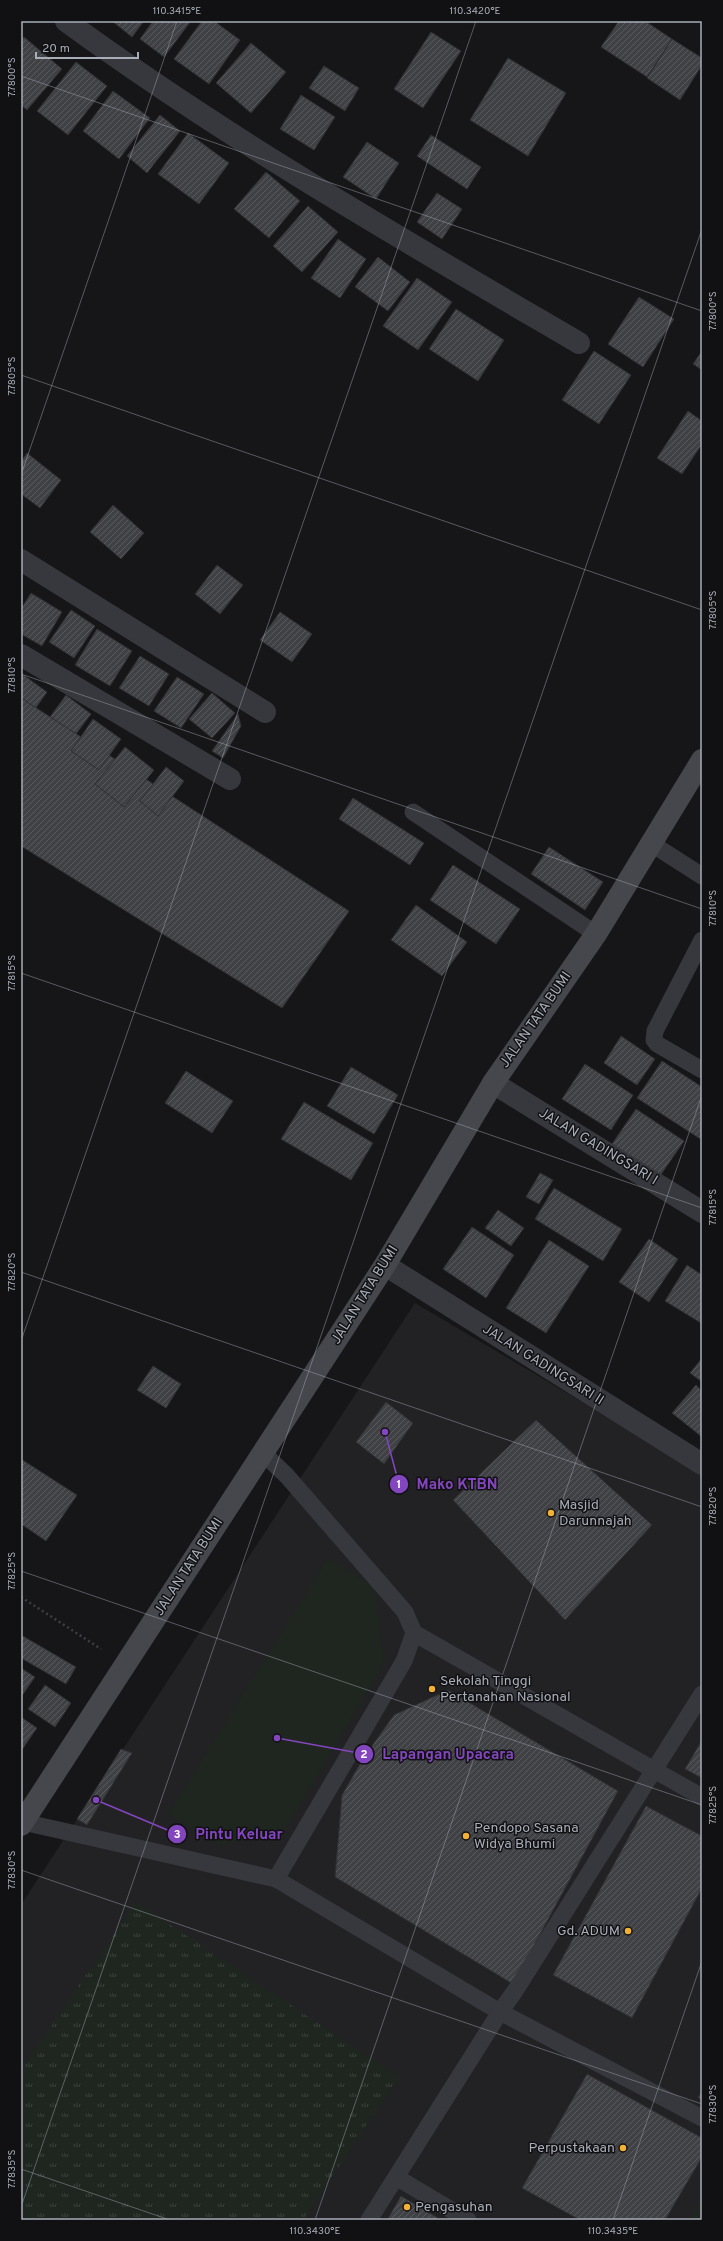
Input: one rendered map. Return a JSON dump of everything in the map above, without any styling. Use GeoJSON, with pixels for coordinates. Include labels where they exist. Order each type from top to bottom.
{"type":"FeatureCollection","features":[{"type":"Feature","properties":{"kind":"street"},"geometry":{"type":"LineString","coordinates":[[66,21],[130,67],[372,222],[579,343]]}},
{"type":"Feature","properties":{"kind":"street"},"geometry":{"type":"LineString","coordinates":[[21,560],[265,712]]}},
{"type":"Feature","properties":{"kind":"street"},"geometry":{"type":"LineString","coordinates":[[21,655],[230,779]]}},
{"type":"Feature","properties":{"kind":"street","name":"JALAN TATA BUMI"},"geometry":{"type":"LineString","coordinates":[[22,1823],[385,1265],[493,1083],[596,934],[702,760]]}},
{"type":"Feature","properties":{"kind":"street","name":"JALAN GADINGSARI I"},"geometry":{"type":"LineString","coordinates":[[493,1083],[702,1212]]}},
{"type":"Feature","properties":{"kind":"street","name":"JALAN GADINGSARI II"},"geometry":{"type":"LineString","coordinates":[[385,1265],[702,1464]]}},
{"type":"Feature","properties":{"kind":"lane"},"geometry":{"type":"LineString","coordinates":[[413,812],[596,934]]}},
{"type":"Feature","properties":{"kind":"lane"},"geometry":{"type":"LineString","coordinates":[[652,844],[702,876]]}},
{"type":"Feature","properties":{"kind":"lane"},"geometry":{"type":"LineString","coordinates":[[702,940],[655,1031],[654,1040],[658,1044],[702,1070]]}},
{"type":"Feature","properties":{"kind":"lane"},"geometry":{"type":"LineString","coordinates":[[263,1453],[287,1476],[405,1612],[414,1633],[702,1797]]}},
{"type":"Feature","properties":{"kind":"lane"},"geometry":{"type":"LineString","coordinates":[[276,1879],[404,1662],[414,1633]]}},
{"type":"Feature","properties":{"kind":"lane"},"geometry":{"type":"LineString","coordinates":[[369,2220],[702,1694]]}},
{"type":"Feature","properties":{"kind":"lane"},"geometry":{"type":"LineString","coordinates":[[22,1823],[276,1879],[500,2012],[702,2118]]}},
{"type":"Feature","properties":{"kind":"lane"},"geometry":{"type":"LineString","coordinates":[[396,2177],[468,2220]]}},
{"type":"Feature","properties":{"kind":"path"},"geometry":{"type":"LineString","coordinates":[[21,1597],[126,1664]]}},
{"type":"Feature","properties":{"kind":"shaded area","name":"Sekolah Tinggi Pertanahan Nasional"},"geometry":{"type":"Polygon","coordinates":[[[415,1303],[702,1473],[702,2220],[21,2220],[21,1905],[415,1303]]]}},
{"type":"Feature","properties":{"kind":"green space"},"geometry":{"type":"Polygon","coordinates":[[[328,1558],[375,1587],[384,1663],[286,1828],[220,1846],[168,1814],[328,1558]]]}},
{"type":"Feature","properties":{"kind":"green space"},"geometry":{"type":"Polygon","coordinates":[[[136,1902],[399,2077],[303,2220],[21,2220],[21,2070],[136,1902]]]}},
{"type":"Feature","properties":{"kind":"green space"},"geometry":{"type":"Polygon","coordinates":[[[702,2198],[702,2220],[689,2220],[702,2198]]]}},
{"type":"Feature","properties":{"kind":"building"},"geometry":{"type":"Polygon","coordinates":[[[112,21],[144,21],[132,37],[112,21]]]}},
{"type":"Feature","properties":{"kind":"building"},"geometry":{"type":"Polygon","coordinates":[[[153,21],[191,21],[164,57],[140,39],[153,21]]]}},
{"type":"Feature","properties":{"kind":"building"},"geometry":{"type":"Polygon","coordinates":[[[202,21],[214,21],[240,40],[209,84],[174,59],[202,21]]]}},
{"type":"Feature","properties":{"kind":"building"},"geometry":{"type":"Polygon","coordinates":[[[619,21],[645,21],[672,39],[647,77],[601,47],[619,21]]]}},
{"type":"Feature","properties":{"kind":"building"},"geometry":{"type":"Polygon","coordinates":[[[431,32],[461,51],[423,108],[394,89],[431,32]]]}},
{"type":"Feature","properties":{"kind":"building"},"geometry":{"type":"Polygon","coordinates":[[[24,37],[62,69],[27,110],[21,105],[21,41],[24,37]]]}},
{"type":"Feature","properties":{"kind":"building"},"geometry":{"type":"Polygon","coordinates":[[[672,39],[702,58],[702,65],[680,100],[647,78],[672,39]]]}},
{"type":"Feature","properties":{"kind":"building"},"geometry":{"type":"Polygon","coordinates":[[[251,43],[286,72],[251,113],[216,83],[251,43]]]}},
{"type":"Feature","properties":{"kind":"building"},"geometry":{"type":"Polygon","coordinates":[[[508,58],[566,93],[528,156],[470,120],[508,58]]]}},
{"type":"Feature","properties":{"kind":"building"},"geometry":{"type":"Polygon","coordinates":[[[76,62],[107,86],[68,135],[37,111],[76,62]]]}},
{"type":"Feature","properties":{"kind":"building"},"geometry":{"type":"Polygon","coordinates":[[[324,66],[359,88],[345,111],[309,88],[324,66]]]}},
{"type":"Feature","properties":{"kind":"building"},"geometry":{"type":"Polygon","coordinates":[[[113,91],[150,118],[119,159],[83,131],[113,91]]]}},
{"type":"Feature","properties":{"kind":"building"},"geometry":{"type":"Polygon","coordinates":[[[301,95],[335,117],[314,150],[280,129],[301,95]]]}},
{"type":"Feature","properties":{"kind":"building"},"geometry":{"type":"Polygon","coordinates":[[[160,115],[180,131],[147,173],[127,156],[160,115]]]}},
{"type":"Feature","properties":{"kind":"building"},"geometry":{"type":"Polygon","coordinates":[[[188,133],[229,163],[199,204],[158,174],[188,133]]]}},
{"type":"Feature","properties":{"kind":"building"},"geometry":{"type":"Polygon","coordinates":[[[431,135],[481,167],[467,189],[417,156],[431,135]]]}},
{"type":"Feature","properties":{"kind":"building"},"geometry":{"type":"Polygon","coordinates":[[[367,142],[399,163],[376,199],[343,177],[367,142]]]}},
{"type":"Feature","properties":{"kind":"building"},"geometry":{"type":"Polygon","coordinates":[[[266,172],[300,201],[269,238],[234,209],[266,172]]]}},
{"type":"Feature","properties":{"kind":"building"},"geometry":{"type":"Polygon","coordinates":[[[437,193],[462,209],[442,239],[417,222],[437,193]]]}},
{"type":"Feature","properties":{"kind":"building"},"geometry":{"type":"Polygon","coordinates":[[[308,206],[338,232],[302,272],[273,246],[308,206]]]}},
{"type":"Feature","properties":{"kind":"building"},"geometry":{"type":"Polygon","coordinates":[[[338,239],[366,259],[340,298],[311,278],[338,239]]]}},
{"type":"Feature","properties":{"kind":"building"},"geometry":{"type":"Polygon","coordinates":[[[378,257],[410,282],[388,311],[355,287],[378,257]]]}},
{"type":"Feature","properties":{"kind":"building"},"geometry":{"type":"Polygon","coordinates":[[[417,278],[452,302],[418,350],[383,326],[417,278]]]}},
{"type":"Feature","properties":{"kind":"building"},"geometry":{"type":"Polygon","coordinates":[[[639,297],[674,319],[643,367],[608,344],[639,297]]]}},
{"type":"Feature","properties":{"kind":"building"},"geometry":{"type":"Polygon","coordinates":[[[456,309],[504,340],[478,381],[429,349],[456,309]]]}},
{"type":"Feature","properties":{"kind":"building"},"geometry":{"type":"Polygon","coordinates":[[[594,351],[631,375],[599,424],[562,400],[594,351]]]}},
{"type":"Feature","properties":{"kind":"building"},"geometry":{"type":"Polygon","coordinates":[[[702,351],[702,370],[693,364],[702,351]]]}},
{"type":"Feature","properties":{"kind":"building"},"geometry":{"type":"Polygon","coordinates":[[[688,411],[702,421],[702,444],[682,474],[657,458],[688,411]]]}},
{"type":"Feature","properties":{"kind":"building"},"geometry":{"type":"Polygon","coordinates":[[[27,453],[61,480],[40,508],[21,494],[21,462],[27,453]]]}},
{"type":"Feature","properties":{"kind":"building"},"geometry":{"type":"Polygon","coordinates":[[[113,505],[144,533],[121,559],[90,532],[113,505]]]}},
{"type":"Feature","properties":{"kind":"building"},"geometry":{"type":"Polygon","coordinates":[[[217,565],[243,585],[220,614],[195,594],[217,565]]]}},
{"type":"Feature","properties":{"kind":"building"},"geometry":{"type":"Polygon","coordinates":[[[31,593],[62,612],[42,646],[21,634],[21,609],[31,593]]]}},
{"type":"Feature","properties":{"kind":"building"},"geometry":{"type":"Polygon","coordinates":[[[71,610],[95,626],[74,658],[49,642],[71,610]]]}},
{"type":"Feature","properties":{"kind":"building"},"geometry":{"type":"Polygon","coordinates":[[[280,612],[312,634],[292,662],[260,640],[280,612]]]}},
{"type":"Feature","properties":{"kind":"building"},"geometry":{"type":"Polygon","coordinates":[[[97,629],[132,651],[110,686],[75,665],[97,629]]]}},
{"type":"Feature","properties":{"kind":"building"},"geometry":{"type":"Polygon","coordinates":[[[140,656],[169,674],[149,706],[119,688],[140,656]]]}},
{"type":"Feature","properties":{"kind":"building"},"geometry":{"type":"Polygon","coordinates":[[[22,674],[47,692],[21,729],[21,675],[22,674]]]}},
{"type":"Feature","properties":{"kind":"building"},"geometry":{"type":"Polygon","coordinates":[[[177,677],[204,694],[181,728],[154,711],[177,677]]]}},
{"type":"Feature","properties":{"kind":"building"},"geometry":{"type":"Polygon","coordinates":[[[212,693],[235,713],[212,738],[189,719],[212,693]]]}},
{"type":"Feature","properties":{"kind":"building"},"geometry":{"type":"Polygon","coordinates":[[[66,695],[91,714],[67,746],[42,728],[66,695]]]}},
{"type":"Feature","properties":{"kind":"building"},"geometry":{"type":"Polygon","coordinates":[[[21,698],[349,911],[282,1008],[21,846],[21,698]]]}},
{"type":"Feature","properties":{"kind":"building"},"geometry":{"type":"Polygon","coordinates":[[[238,714],[241,726],[223,758],[212,751],[238,714]]]}},
{"type":"Feature","properties":{"kind":"building"},"geometry":{"type":"Polygon","coordinates":[[[93,719],[121,739],[99,770],[71,751],[93,719]]]}},
{"type":"Feature","properties":{"kind":"building"},"geometry":{"type":"Polygon","coordinates":[[[125,747],[154,770],[124,807],[95,784],[125,747]]]}},
{"type":"Feature","properties":{"kind":"building"},"geometry":{"type":"Polygon","coordinates":[[[166,767],[184,781],[158,816],[140,801],[166,767]]]}},
{"type":"Feature","properties":{"kind":"building"},"geometry":{"type":"Polygon","coordinates":[[[353,798],[424,843],[410,865],[339,819],[353,798]]]}},
{"type":"Feature","properties":{"kind":"building"},"geometry":{"type":"Polygon","coordinates":[[[549,847],[603,882],[585,910],[531,874],[549,847]]]}},
{"type":"Feature","properties":{"kind":"building"},"geometry":{"type":"Polygon","coordinates":[[[453,865],[520,909],[496,944],[430,900],[453,865]]]}},
{"type":"Feature","properties":{"kind":"building"},"geometry":{"type":"Polygon","coordinates":[[[416,905],[467,942],[442,976],[391,940],[416,905]]]}},
{"type":"Feature","properties":{"kind":"building"},"geometry":{"type":"Polygon","coordinates":[[[621,1036],[655,1059],[637,1085],[604,1063],[621,1036]]]}},
{"type":"Feature","properties":{"kind":"building"},"geometry":{"type":"Polygon","coordinates":[[[662,1061],[702,1087],[702,1140],[637,1098],[662,1061]]]}},
{"type":"Feature","properties":{"kind":"building"},"geometry":{"type":"Polygon","coordinates":[[[585,1064],[633,1095],[611,1130],[562,1099],[585,1064]]]}},
{"type":"Feature","properties":{"kind":"building"},"geometry":{"type":"Polygon","coordinates":[[[351,1067],[398,1095],[374,1134],[327,1106],[351,1067]]]}},
{"type":"Feature","properties":{"kind":"building"},"geometry":{"type":"Polygon","coordinates":[[[186,1071],[233,1101],[212,1133],[165,1103],[186,1071]]]}},
{"type":"Feature","properties":{"kind":"building"},"geometry":{"type":"Polygon","coordinates":[[[304,1102],[373,1143],[351,1180],[281,1139],[304,1102]]]}},
{"type":"Feature","properties":{"kind":"building"},"geometry":{"type":"Polygon","coordinates":[[[636,1109],[684,1141],[660,1176],[612,1144],[636,1109]]]}},
{"type":"Feature","properties":{"kind":"building"},"geometry":{"type":"Polygon","coordinates":[[[540,1173],[553,1180],[539,1204],[526,1197],[540,1173]]]}},
{"type":"Feature","properties":{"kind":"building"},"geometry":{"type":"Polygon","coordinates":[[[554,1188],[622,1229],[603,1261],[535,1219],[554,1188]]]}},
{"type":"Feature","properties":{"kind":"building"},"geometry":{"type":"Polygon","coordinates":[[[498,1210],[524,1228],[511,1246],[485,1228],[498,1210]]]}},
{"type":"Feature","properties":{"kind":"building"},"geometry":{"type":"Polygon","coordinates":[[[472,1227],[514,1255],[486,1298],[443,1269],[472,1227]]]}},
{"type":"Feature","properties":{"kind":"building"},"geometry":{"type":"Polygon","coordinates":[[[649,1239],[678,1259],[649,1302],[619,1282],[649,1239]]]}},
{"type":"Feature","properties":{"kind":"building"},"geometry":{"type":"Polygon","coordinates":[[[549,1240],[589,1266],[546,1333],[506,1308],[549,1240]]]}},
{"type":"Feature","properties":{"kind":"building"},"geometry":{"type":"Polygon","coordinates":[[[687,1265],[702,1275],[701,1323],[665,1301],[687,1265]]]}},
{"type":"Feature","properties":{"kind":"building"},"geometry":{"type":"Polygon","coordinates":[[[702,1358],[702,1382],[690,1373],[702,1358]]]}},
{"type":"Feature","properties":{"kind":"building"},"geometry":{"type":"Polygon","coordinates":[[[153,1366],[181,1384],[166,1408],[137,1390],[153,1366]]]}},
{"type":"Feature","properties":{"kind":"building"},"geometry":{"type":"Polygon","coordinates":[[[696,1385],[702,1391],[702,1437],[672,1413],[696,1385]]]}},
{"type":"Feature","properties":{"kind":"building"},"geometry":{"type":"Polygon","coordinates":[[[386,1402],[413,1423],[384,1464],[356,1442],[386,1402]]]}},
{"type":"Feature","properties":{"kind":"building","name":"Masjid Darunnajah"},"geometry":{"type":"Polygon","coordinates":[[[536,1420],[652,1525],[565,1620],[453,1500],[536,1420]]]}},
{"type":"Feature","properties":{"kind":"building"},"geometry":{"type":"Polygon","coordinates":[[[21,1459],[77,1495],[46,1541],[21,1524],[21,1459]]]}},
{"type":"Feature","properties":{"kind":"building"},"geometry":{"type":"Polygon","coordinates":[[[21,1635],[76,1667],[66,1684],[21,1658],[21,1635]]]}},
{"type":"Feature","properties":{"kind":"building"},"geometry":{"type":"Polygon","coordinates":[[[21,1668],[35,1677],[21,1697],[21,1668]]]}},
{"type":"Feature","properties":{"kind":"building"},"geometry":{"type":"Polygon","coordinates":[[[45,1685],[71,1703],[55,1727],[28,1709],[45,1685]]]}},
{"type":"Feature","properties":{"kind":"building","name":"Pendopo Sasana Widya Bhumi"},"geometry":{"type":"Polygon","coordinates":[[[448,1690],[618,1791],[513,1984],[335,1877],[342,1795],[364,1757],[394,1715],[448,1690]]]}},
{"type":"Feature","properties":{"kind":"building"},"geometry":{"type":"Polygon","coordinates":[[[21,1717],[37,1728],[21,1751],[21,1717]]]}},
{"type":"Feature","properties":{"kind":"building"},"geometry":{"type":"Polygon","coordinates":[[[702,1740],[702,1778],[685,1769],[702,1740]]]}},
{"type":"Feature","properties":{"kind":"building"},"geometry":{"type":"Polygon","coordinates":[[[121,1749],[132,1753],[87,1825],[77,1819],[121,1749]]]}},
{"type":"Feature","properties":{"kind":"building","name":"Gd. ADUM"},"geometry":{"type":"Polygon","coordinates":[[[646,1806],[702,1836],[702,1888],[632,2018],[553,1975],[646,1806]]]}},
{"type":"Feature","properties":{"kind":"building","name":"Perpustakaan"},"geometry":{"type":"Polygon","coordinates":[[[587,2074],[702,2138],[702,2157],[665,2220],[580,2220],[522,2188],[587,2074]]]}},
{"type":"Feature","properties":{"kind":"building"},"geometry":{"type":"Polygon","coordinates":[[[702,2091],[702,2100],[698,2098],[702,2091]]]}},
{"type":"Feature","properties":{"kind":"building","name":"Pengasuhan"},"geometry":{"type":"Polygon","coordinates":[[[401,2196],[438,2218],[437,2220],[387,2220],[401,2196]]]}},
{"type":"Feature","properties":{"kind":"place","name":"Mako KTBN"},"geometry":{"type":"Point","coordinates":[385,1432]}},
{"type":"Feature","properties":{"kind":"place","name":"Masjid Darunnajah"},"geometry":{"type":"Point","coordinates":[551,1513]}},
{"type":"Feature","properties":{"kind":"place","name":"Sekolah Tinggi Pertanahan Nasional"},"geometry":{"type":"Point","coordinates":[432,1689]}},
{"type":"Feature","properties":{"kind":"place","name":"Lapangan Upacara"},"geometry":{"type":"Point","coordinates":[277,1738]}},
{"type":"Feature","properties":{"kind":"place","name":"Pintu Keluar"},"geometry":{"type":"Point","coordinates":[96,1800]}},
{"type":"Feature","properties":{"kind":"place","name":"Pendopo Sasana Widya Bhumi"},"geometry":{"type":"Point","coordinates":[466,1836]}},
{"type":"Feature","properties":{"kind":"place","name":"Gd. ADUM"},"geometry":{"type":"Point","coordinates":[628,1931]}},
{"type":"Feature","properties":{"kind":"place","name":"Perpustakaan"},"geometry":{"type":"Point","coordinates":[623,2148]}},
{"type":"Feature","properties":{"kind":"place","name":"Pengasuhan"},"geometry":{"type":"Point","coordinates":[407,2207]}}]}
